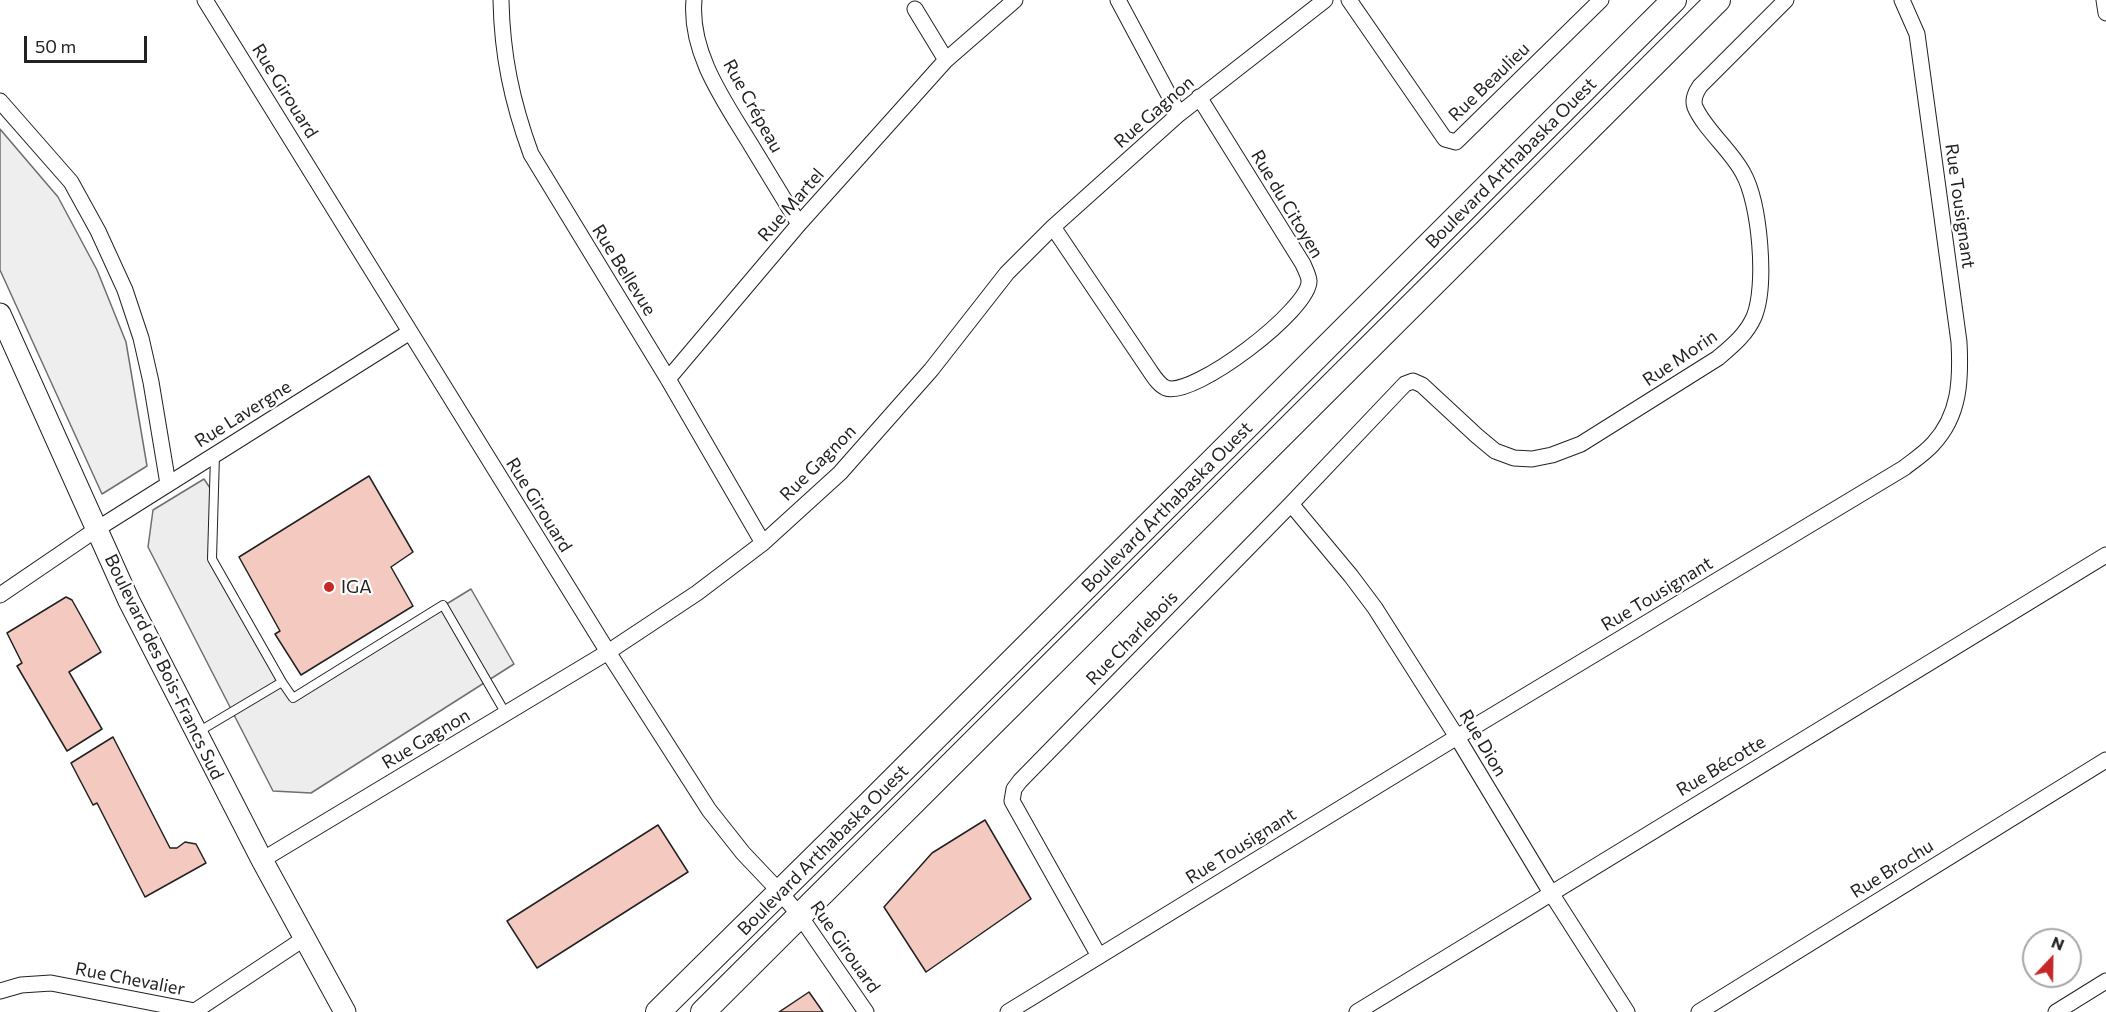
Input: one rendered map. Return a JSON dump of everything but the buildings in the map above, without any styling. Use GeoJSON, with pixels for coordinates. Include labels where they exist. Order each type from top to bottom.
{"type":"FeatureCollection","features":[{"type":"Feature","properties":{"kind":"main road","name":"Boulevard Arthabaska Ouest"},"geometry":{"type":"LineString","coordinates":[[658,1012],[1674,0]]}},
{"type":"Feature","properties":{"kind":"main road","name":"Boulevard Arthabaska Ouest"},"geometry":{"type":"LineString","coordinates":[[704,1012],[1718,0]]}},
{"type":"Feature","properties":{"kind":"street","name":"Rue Girouard"},"geometry":{"type":"LineString","coordinates":[[205,0],[608,652],[709,810],[743,853],[780,891],[800,916],[866,1012]]}},
{"type":"Feature","properties":{"kind":"street","name":"Rue Bellevue"},"geometry":{"type":"LineString","coordinates":[[501,0],[502,35],[508,79],[531,154],[668,379],[763,543]]}},
{"type":"Feature","properties":{"kind":"street","name":"Rue Crépeau"},"geometry":{"type":"LineString","coordinates":[[694,0],[693,12],[700,48],[716,89],[799,224]]}},
{"type":"Feature","properties":{"kind":"street","name":"Rue Martel"},"geometry":{"type":"LineString","coordinates":[[668,379],[799,224],[946,60],[1015,0]]}},
{"type":"Feature","properties":{"kind":"street"},"geometry":{"type":"LineString","coordinates":[[1118,0],[1179,114]]}},
{"type":"Feature","properties":{"kind":"street","name":"Rue Gagnon"},"geometry":{"type":"LineString","coordinates":[[262,861],[608,652],[698,593],[763,543],[840,473],[930,370],[1007,273],[1053,227],[1199,97],[1325,0]]}},
{"type":"Feature","properties":{"kind":"street","name":"Rue Beaulieu"},"geometry":{"type":"LineString","coordinates":[[1349,0],[1445,139],[1456,142],[1600,0]]}},
{"type":"Feature","properties":{"kind":"street","name":"Rue Morin"},"geometry":{"type":"LineString","coordinates":[[1413,381],[1422,385],[1495,451],[1514,458],[1532,459],[1552,455],[1581,444],[1718,358],[1734,345],[1750,325],[1760,298],[1761,274],[1756,212],[1743,172],[1702,118],[1694,104],[1695,94],[1700,86],[1786,0]]}},
{"type":"Feature","properties":{"kind":"street","name":"Rue Tousignant"},"geometry":{"type":"LineString","coordinates":[[1008,1012],[1457,737],[1904,468],[1932,446],[1949,424],[1958,398],[1961,373],[1959,342],[1917,34],[1902,0]]}},
{"type":"Feature","properties":{"kind":"street"},"geometry":{"type":"LineString","coordinates":[[2104,0],[2106,13]]}},
{"type":"Feature","properties":{"kind":"street"},"geometry":{"type":"LineString","coordinates":[[915,9],[946,60]]}},
{"type":"Feature","properties":{"kind":"street","name":"Rue du Citoyen"},"geometry":{"type":"LineString","coordinates":[[1053,227],[1150,371],[1167,388],[1180,388],[1195,383],[1250,349],[1303,298],[1309,282],[1303,264],[1199,97]]}},
{"type":"Feature","properties":{"kind":"street"},"geometry":{"type":"LineString","coordinates":[[0,101],[71,182],[98,231],[125,290],[141,338],[151,382],[168,484]]}},
{"type":"Feature","properties":{"kind":"street","name":"Boulevard des Bois-Francs Sud"},"geometry":{"type":"LineString","coordinates":[[0,314],[129,601],[262,861],[345,1012]]}},
{"type":"Feature","properties":{"kind":"street","name":"Rue Lavergne"},"geometry":{"type":"LineString","coordinates":[[0,595],[97,529],[410,332]]}},
{"type":"Feature","properties":{"kind":"street","name":"Rue Charlebois"},"geometry":{"type":"LineString","coordinates":[[1099,956],[1016,811],[1012,801],[1014,789],[1405,384],[1413,381]]}},
{"type":"Feature","properties":{"kind":"street","name":"Rue Dion"},"geometry":{"type":"LineString","coordinates":[[1291,504],[1375,608],[1627,1012]]}},
{"type":"Feature","properties":{"kind":"street","name":"Rue Bécotte"},"geometry":{"type":"LineString","coordinates":[[1357,1012],[2106,555]]}},
{"type":"Feature","properties":{"kind":"street","name":"Rue Brochu"},"geometry":{"type":"LineString","coordinates":[[1699,1012],[2106,759]]}},
{"type":"Feature","properties":{"kind":"street","name":"Rue Chevalier"},"geometry":{"type":"LineString","coordinates":[[0,991],[21,985],[51,983],[194,1011],[305,938]]}},
{"type":"Feature","properties":{"kind":"street"},"geometry":{"type":"LineString","coordinates":[[2056,1012],[2106,981]]}},
{"type":"Feature","properties":{"kind":"lane"},"geometry":{"type":"LineString","coordinates":[[215,455],[212,559],[293,698],[443,605],[506,714]]}},
{"type":"Feature","properties":{"kind":"lane"},"geometry":{"type":"LineString","coordinates":[[195,733],[282,682]]}},
{"type":"Feature","properties":{"kind":"shaded area"},"geometry":{"type":"Polygon","coordinates":[[[0,129],[58,197],[97,270],[126,342],[147,466],[102,494],[0,270],[0,129]]]}},
{"type":"Feature","properties":{"kind":"shaded area"},"geometry":{"type":"Polygon","coordinates":[[[204,479],[214,494],[212,559],[293,698],[471,589],[514,664],[311,793],[273,791],[148,547],[153,510],[204,479]]]}},
{"type":"Feature","properties":{"kind":"place","name":"IGA"},"geometry":{"type":"Point","coordinates":[329,587]}}]}
